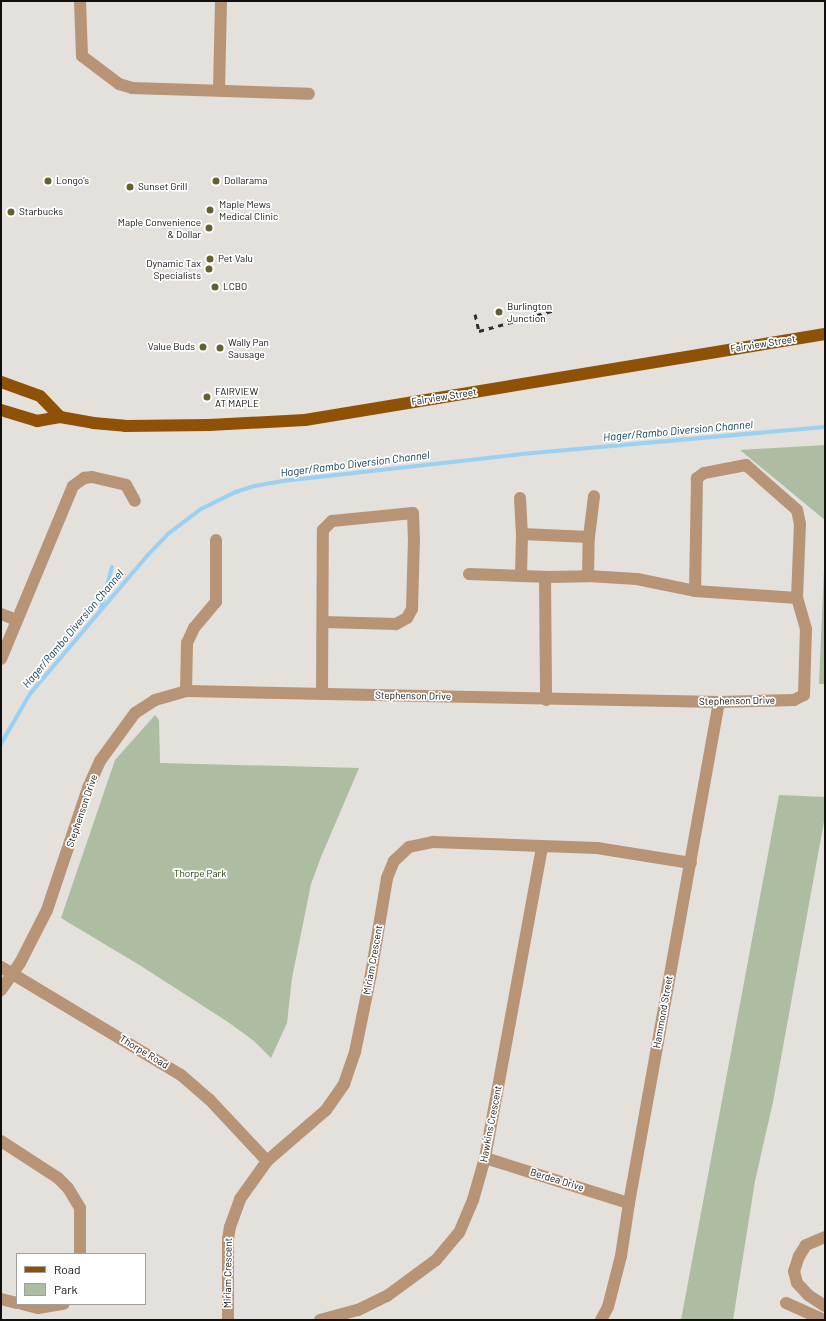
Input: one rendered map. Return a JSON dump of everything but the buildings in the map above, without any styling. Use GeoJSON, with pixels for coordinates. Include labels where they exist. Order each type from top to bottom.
{"type":"FeatureCollection","features":[{"type":"Feature","properties":{"kind":"main road","name":"Fairview Street"},"geometry":{"type":"LineString","coordinates":[[1,410],[37,421],[60,417],[93,423],[125,426],[209,425],[305,420],[825,334]]}},
{"type":"Feature","properties":{"kind":"main road"},"geometry":{"type":"LineString","coordinates":[[1,382],[40,396],[60,417]]}},
{"type":"Feature","properties":{"kind":"street"},"geometry":{"type":"LineString","coordinates":[[80,1],[82,56],[119,84],[132,88],[309,94]]}},
{"type":"Feature","properties":{"kind":"street"},"geometry":{"type":"LineString","coordinates":[[219,90],[221,1]]}},
{"type":"Feature","properties":{"kind":"street"},"geometry":{"type":"LineString","coordinates":[[468,574],[545,577],[588,576],[637,579],[695,591],[797,598],[800,524],[798,510],[746,465],[704,473],[697,478],[695,591]]}},
{"type":"Feature","properties":{"kind":"street"},"geometry":{"type":"LineString","coordinates":[[1,659],[73,486],[84,478],[92,477],[126,485],[134,501]]}},
{"type":"Feature","properties":{"kind":"street"},"geometry":{"type":"LineString","coordinates":[[588,576],[589,537],[594,496]]}},
{"type":"Feature","properties":{"kind":"street"},"geometry":{"type":"LineString","coordinates":[[520,498],[522,534],[521,575]]}},
{"type":"Feature","properties":{"kind":"street"},"geometry":{"type":"LineString","coordinates":[[322,694],[324,622],[323,530],[332,520],[413,513],[414,538],[412,609],[407,618],[396,624],[324,622]]}},
{"type":"Feature","properties":{"kind":"street"},"geometry":{"type":"LineString","coordinates":[[522,534],[589,537]]}},
{"type":"Feature","properties":{"kind":"street"},"geometry":{"type":"LineString","coordinates":[[186,691],[187,642],[194,628],[216,602],[216,540]]}},
{"type":"Feature","properties":{"kind":"street"},"geometry":{"type":"LineString","coordinates":[[545,577],[546,700]]}},
{"type":"Feature","properties":{"kind":"street","name":"Stephenson Drive"},"geometry":{"type":"LineString","coordinates":[[1,990],[20,963],[47,910],[88,788],[100,761],[135,713],[155,700],[186,691],[546,700],[719,702],[794,700],[804,695],[806,629],[797,598]]}},
{"type":"Feature","properties":{"kind":"street"},"geometry":{"type":"LineString","coordinates":[[1,614],[18,620]]}},
{"type":"Feature","properties":{"kind":"street","name":"Hammond Street"},"geometry":{"type":"LineString","coordinates":[[601,1320],[608,1307],[621,1256],[628,1203],[691,863],[719,702]]}},
{"type":"Feature","properties":{"kind":"street","name":"Miriam Crescent"},"geometry":{"type":"LineString","coordinates":[[228,1320],[228,1239],[230,1228],[240,1199],[268,1161],[326,1110],[344,1084],[355,1052],[371,974],[387,878],[394,861],[409,847],[433,842],[597,848],[691,863]]}},
{"type":"Feature","properties":{"kind":"street","name":"Hawkins Crescent"},"geometry":{"type":"LineString","coordinates":[[320,1320],[358,1310],[387,1296],[436,1260],[459,1234],[474,1200],[485,1158],[542,847]]}},
{"type":"Feature","properties":{"kind":"street","name":"Thorpe Road"},"geometry":{"type":"LineString","coordinates":[[1,967],[181,1075],[209,1099],[268,1161]]}},
{"type":"Feature","properties":{"kind":"street"},"geometry":{"type":"LineString","coordinates":[[1,1141],[58,1178],[68,1188],[80,1208],[80,1253]]}},
{"type":"Feature","properties":{"kind":"street","name":"Berdea Drive"},"geometry":{"type":"LineString","coordinates":[[485,1158],[628,1203]]}},
{"type":"Feature","properties":{"kind":"street"},"geometry":{"type":"LineString","coordinates":[[825,1237],[806,1245],[799,1256],[794,1271],[797,1283],[808,1296],[825,1306]]}},
{"type":"Feature","properties":{"kind":"street"},"geometry":{"type":"LineString","coordinates":[[1,1299],[16,1303]]}},
{"type":"Feature","properties":{"kind":"street"},"geometry":{"type":"LineString","coordinates":[[786,1303],[824,1320]]}},
{"type":"Feature","properties":{"kind":"street"},"geometry":{"type":"LineString","coordinates":[[26,1305],[38,1308],[58,1305]]}},
{"type":"Feature","properties":{"kind":"green space"},"geometry":{"type":"Polygon","coordinates":[[[825,445],[825,520],[740,450],[825,445]]]}},
{"type":"Feature","properties":{"kind":"green space"},"geometry":{"type":"Polygon","coordinates":[[[825,546],[825,684],[819,684],[825,546]]]}},
{"type":"Feature","properties":{"kind":"green space","name":"Thorpe Park"},"geometry":{"type":"Polygon","coordinates":[[[155,715],[159,720],[160,763],[359,768],[311,884],[292,978],[287,1023],[271,1058],[254,1041],[228,1022],[141,966],[61,918],[115,760],[155,715]]]}},
{"type":"Feature","properties":{"kind":"green space"},"geometry":{"type":"Polygon","coordinates":[[[779,795],[825,797],[825,816],[773,1102],[755,1181],[733,1320],[681,1320],[779,795]]]}},
{"type":"Feature","properties":{"kind":"waterway","name":"Hager/Rambo Diversion Channel"},"geometry":{"type":"LineString","coordinates":[[1,744],[30,694],[148,555],[168,534],[201,509],[236,492],[255,486],[283,481],[522,454],[825,427]]}},
{"type":"Feature","properties":{"kind":"waterway"},"geometry":{"type":"LineString","coordinates":[[101,608],[112,567]]}},
{"type":"Feature","properties":{"kind":"railway"},"geometry":{"type":"LineString","coordinates":[[475,314],[479,331],[555,310]]}},
{"type":"Feature","properties":{"kind":"place","name":"Longo's"},"geometry":{"type":"Point","coordinates":[48,181]}},
{"type":"Feature","properties":{"kind":"place","name":"Dollarama"},"geometry":{"type":"Point","coordinates":[216,181]}},
{"type":"Feature","properties":{"kind":"place","name":"Sunset Grill"},"geometry":{"type":"Point","coordinates":[130,187]}},
{"type":"Feature","properties":{"kind":"place","name":"Maple Mews Medical Clinic"},"geometry":{"type":"Point","coordinates":[210,210]}},
{"type":"Feature","properties":{"kind":"place","name":"Starbucks"},"geometry":{"type":"Point","coordinates":[11,212]}},
{"type":"Feature","properties":{"kind":"place","name":"Maple Convenience & Dollar"},"geometry":{"type":"Point","coordinates":[209,228]}},
{"type":"Feature","properties":{"kind":"place","name":"Pet Valu"},"geometry":{"type":"Point","coordinates":[210,259]}},
{"type":"Feature","properties":{"kind":"place","name":"Dynamic Tax Specialists"},"geometry":{"type":"Point","coordinates":[209,269]}},
{"type":"Feature","properties":{"kind":"place","name":"LCBO"},"geometry":{"type":"Point","coordinates":[215,287]}},
{"type":"Feature","properties":{"kind":"place","name":"Burlington Junction"},"geometry":{"type":"Point","coordinates":[499,312]}},
{"type":"Feature","properties":{"kind":"place","name":"Value Buds"},"geometry":{"type":"Point","coordinates":[203,347]}},
{"type":"Feature","properties":{"kind":"place","name":"Wally Pan Sausage"},"geometry":{"type":"Point","coordinates":[220,348]}},
{"type":"Feature","properties":{"kind":"place","name":"FAIRVIEW AT MAPLE"},"geometry":{"type":"Point","coordinates":[207,397]}}]}
